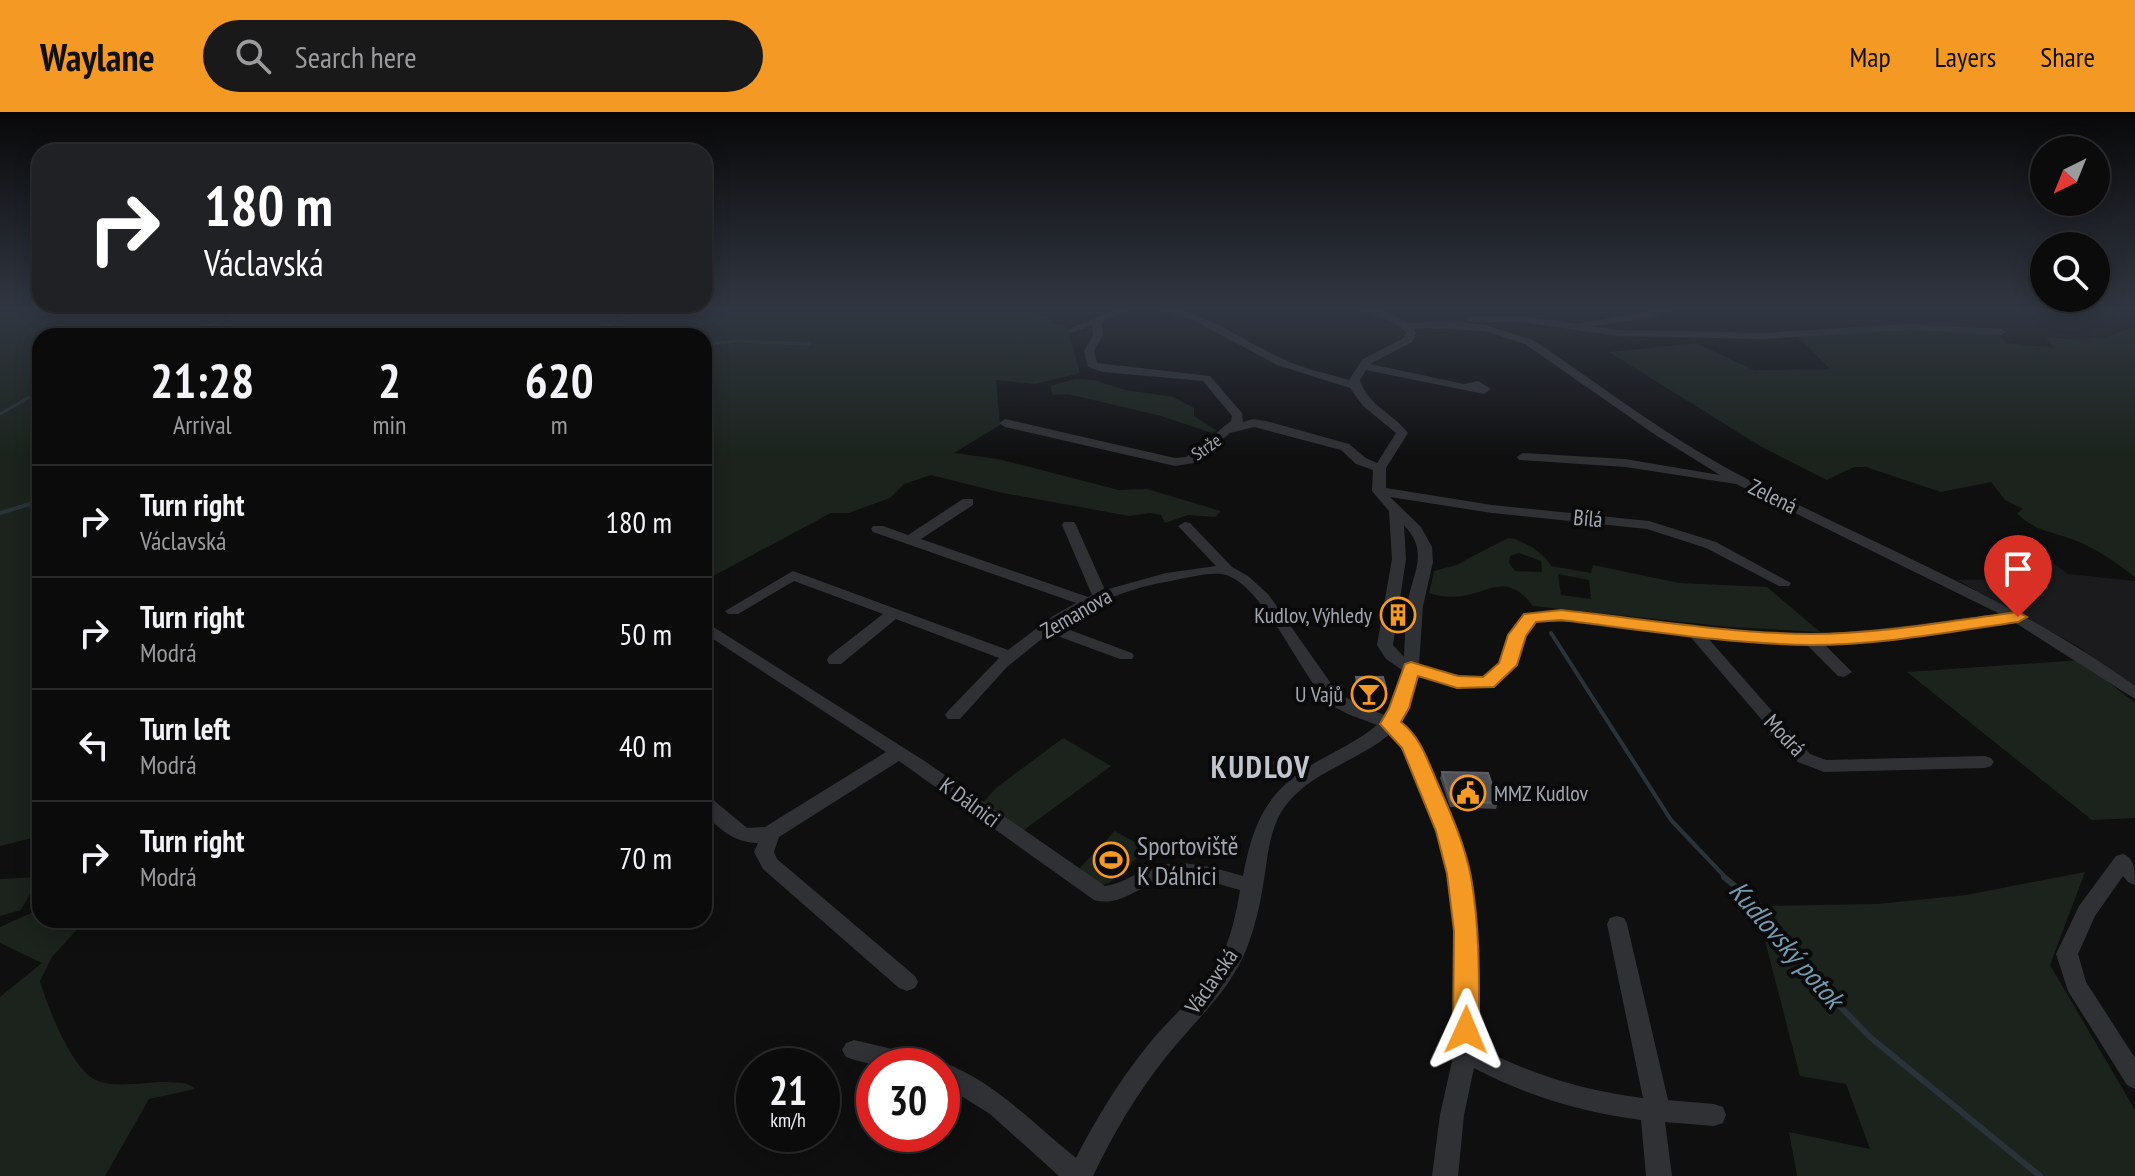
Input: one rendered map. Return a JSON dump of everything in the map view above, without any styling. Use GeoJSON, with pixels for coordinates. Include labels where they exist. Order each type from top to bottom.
{"type":"FeatureCollection","features":[{"type":"Feature","properties":{"kind":"street","name":"Strže"},"geometry":{"type":"LineString","coordinates":[[1005,423],[1175,462],[1190,460],[1231,430],[1239,418],[1206,378],[1103,369],[1092,365],[1090,358]]}},
{"type":"Feature","properties":{"kind":"street"},"geometry":{"type":"LineString","coordinates":[[1271,358],[1354,385]]}},
{"type":"Feature","properties":{"kind":"street"},"geometry":{"type":"LineString","coordinates":[[1377,358],[1362,366],[1355,375],[1354,385],[1360,397],[1402,433],[1380,468],[1379,491],[1418,533],[1425,551],[1415,604],[1416,637],[1411,668],[1399,708],[1390,724]]}},
{"type":"Feature","properties":{"kind":"street","name":"Zelená"},"geometry":{"type":"LineString","coordinates":[[1553,358],[1746,484],[2018,617],[2076,650],[2135,694]]}},
{"type":"Feature","properties":{"kind":"street"},"geometry":{"type":"LineString","coordinates":[[1362,366],[1464,387]]}},
{"type":"Feature","properties":{"kind":"street"},"geometry":{"type":"LineString","coordinates":[[1231,430],[1253,423],[1266,425],[1345,447],[1361,461],[1380,468]]}},
{"type":"Feature","properties":{"kind":"street"},"geometry":{"type":"LineString","coordinates":[[1523,457],[1625,463],[1746,484]]}},
{"type":"Feature","properties":{"kind":"street","name":"Bílá"},"geometry":{"type":"LineString","coordinates":[[1379,491],[1492,509],[1649,525],[1711,545],[1785,583]]}},
{"type":"Feature","properties":{"kind":"street"},"geometry":{"type":"LineString","coordinates":[[910,540],[968,502]]}},
{"type":"Feature","properties":{"kind":"street"},"geometry":{"type":"LineString","coordinates":[[1396,509],[1398,576],[1385,645],[1393,659],[1457,682],[1487,683],[1507,665],[1517,635],[1530,618],[1561,615],[1810,639],[1879,637],[2018,617]]}},
{"type":"Feature","properties":{"kind":"street"},"geometry":{"type":"LineString","coordinates":[[1069,525],[1094,599]]}},
{"type":"Feature","properties":{"kind":"street"},"geometry":{"type":"LineString","coordinates":[[1185,526],[1227,570],[1243,579],[1263,597],[1331,696],[1403,733],[1412,747],[1447,831],[1459,874],[1466,931],[1466,1052],[1452,1115],[1445,1176]]}},
{"type":"Feature","properties":{"kind":"street"},"geometry":{"type":"LineString","coordinates":[[878,529],[1094,599]]}},
{"type":"Feature","properties":{"kind":"street","name":"Zemanova"},"geometry":{"type":"LineString","coordinates":[[954,715],[1009,656],[1094,599],[1139,581],[1227,570]]}},
{"type":"Feature","properties":{"kind":"street"},"geometry":{"type":"LineString","coordinates":[[733,611],[793,575],[1009,656]]}},
{"type":"Feature","properties":{"kind":"street"},"geometry":{"type":"LineString","coordinates":[[835,660],[893,614]]}},
{"type":"Feature","properties":{"kind":"street"},"geometry":{"type":"LineString","coordinates":[[1048,627],[1126,656]]}},
{"type":"Feature","properties":{"kind":"street","name":"Modrá"},"geometry":{"type":"LineString","coordinates":[[1693,630],[1795,747],[1813,763],[1824,766],[1985,762]]}},
{"type":"Feature","properties":{"kind":"street","name":"K Dálnici"},"geometry":{"type":"LineString","coordinates":[[712,631],[898,753],[1101,894],[1115,894],[1164,871],[1182,870],[1253,886]]}},
{"type":"Feature","properties":{"kind":"street"},"geometry":{"type":"LineString","coordinates":[[1810,639],[1844,672]]}},
{"type":"Feature","properties":{"kind":"street","name":"Václavská"},"geometry":{"type":"LineString","coordinates":[[1079,1176],[1116,1105],[1228,965],[1242,936],[1266,827],[1278,802],[1302,781],[1379,734],[1390,724]]}},
{"type":"Feature","properties":{"kind":"street"},"geometry":{"type":"LineString","coordinates":[[1947,748],[1961,763]]}},
{"type":"Feature","properties":{"kind":"street"},"geometry":{"type":"LineString","coordinates":[[712,810],[745,837],[771,833],[898,753]]}},
{"type":"Feature","properties":{"kind":"street"},"geometry":{"type":"LineString","coordinates":[[771,833],[764,852],[770,864],[907,982]]}},
{"type":"Feature","properties":{"kind":"street"},"geometry":{"type":"LineString","coordinates":[[2131,866],[2086,912],[2067,954],[2076,985],[2135,1078]]}},
{"type":"Feature","properties":{"kind":"street"},"geometry":{"type":"LineString","coordinates":[[1617,924],[1656,1102],[1652,1127],[1659,1176]]}},
{"type":"Feature","properties":{"kind":"street"},"geometry":{"type":"LineString","coordinates":[[1466,1052],[1536,1086],[1589,1101],[1654,1111],[1714,1115]]}},
{"type":"Feature","properties":{"kind":"street"},"geometry":{"type":"LineString","coordinates":[[960,1080],[1017,1119],[1079,1176]]}},
{"type":"Feature","properties":{"kind":"shaded area"},"geometry":{"type":"Polygon","coordinates":[[[0,358],[32,358],[32,838],[0,846],[0,358]]]}},
{"type":"Feature","properties":{"kind":"shaded area"},"geometry":{"type":"Polygon","coordinates":[[[712,358],[1076,358],[1080,373],[1035,384],[996,380],[1000,425],[954,453],[998,459],[1119,490],[1147,489],[1221,511],[1215,517],[1188,515],[1165,523],[1161,515],[1129,516],[1003,493],[931,475],[904,484],[890,498],[849,513],[831,513],[712,577],[712,358]]]}},
{"type":"Feature","properties":{"kind":"shaded area"},"geometry":{"type":"Polygon","coordinates":[[[1618,358],[1727,358],[1754,370],[1830,369],[1819,358],[2135,358],[2135,577],[2090,547],[2030,524],[2017,513],[2023,509],[2005,500],[1991,482],[1941,492],[1866,467],[1854,467],[1827,480],[1760,446],[1618,358]]]}},
{"type":"Feature","properties":{"kind":"shaded area"},"geometry":{"type":"Polygon","coordinates":[[[1075,379],[1173,397],[1194,408],[1194,416],[1217,431],[1212,433],[1161,416],[1068,394],[1053,395],[1050,386],[1075,379]]]}},
{"type":"Feature","properties":{"kind":"shaded area"},"geometry":{"type":"Polygon","coordinates":[[[1508,538],[1514,539],[1539,552],[1551,566],[1591,573],[1593,565],[1679,583],[1767,587],[1820,632],[1729,627],[1533,606],[1510,587],[1462,596],[1429,593],[1434,571],[1456,565],[1508,538]],[[1519,553],[1510,556],[1509,563],[1515,571],[1542,572],[1541,561],[1519,553]],[[1558,574],[1561,595],[1591,599],[1589,580],[1558,574]]]}},
{"type":"Feature","properties":{"kind":"shaded area"},"geometry":{"type":"Polygon","coordinates":[[[2040,553],[2068,574],[2135,581],[2135,690],[2079,647],[1957,580],[2044,579],[2015,556],[2040,553]]]}},
{"type":"Feature","properties":{"kind":"shaded area"},"geometry":{"type":"Polygon","coordinates":[[[2081,660],[2135,703],[2135,818],[2092,820],[1907,672],[2081,660]]]}},
{"type":"Feature","properties":{"kind":"shaded area"},"geometry":{"type":"Polygon","coordinates":[[[1063,738],[1111,766],[1020,833],[981,805],[996,788],[1063,738]]]}},
{"type":"Feature","properties":{"kind":"shaded area","name":"Sportoviště K Dálnici"},"geometry":{"type":"Polygon","coordinates":[[[1115,831],[1147,849],[1109,883],[1101,885],[1077,871],[1115,831]]]}},
{"type":"Feature","properties":{"kind":"shaded area"},"geometry":{"type":"Polygon","coordinates":[[[2085,872],[2050,965],[2135,1110],[2135,1176],[1797,1176],[1789,1132],[1870,1149],[1846,1084],[1800,1076],[1756,906],[1877,904],[1966,895],[2085,872]]]}},
{"type":"Feature","properties":{"kind":"shaded area"},"geometry":{"type":"Polygon","coordinates":[[[32,877],[32,891],[21,910],[0,916],[0,879],[32,877]]]}},
{"type":"Feature","properties":{"kind":"shaded area"},"geometry":{"type":"Polygon","coordinates":[[[32,913],[32,928],[78,928],[52,957],[40,981],[62,1037],[88,1075],[106,1083],[178,1083],[195,1089],[149,1099],[105,1176],[0,1176],[0,997],[42,963],[0,943],[0,927],[32,913]]]}},
{"type":"Feature","properties":{"kind":"building"},"geometry":{"type":"Polygon","coordinates":[[[1356,677],[1383,677],[1386,688],[1359,687],[1356,677]]]}},
{"type":"Feature","properties":{"kind":"building"},"geometry":{"type":"Polygon","coordinates":[[[1276,761],[1285,767],[1276,773],[1268,767],[1276,761]]]}},
{"type":"Feature","properties":{"kind":"building","name":"MMZ Kudlov"},"geometry":{"type":"Polygon","coordinates":[[[1442,772],[1488,773],[1498,803],[1451,801],[1442,772]]]}},
{"type":"Feature","properties":{"kind":"waterway"},"geometry":{"type":"LineString","coordinates":[[0,414],[32,396]]}},
{"type":"Feature","properties":{"kind":"waterway"},"geometry":{"type":"LineString","coordinates":[[0,513],[32,503]]}},
{"type":"Feature","properties":{"kind":"waterway","name":"Kudlovský potok"},"geometry":{"type":"LineString","coordinates":[[1551,633],[1671,820],[1727,879]]}},
{"type":"Feature","properties":{"kind":"waterway","name":"Kudlovský potok"},"geometry":{"type":"LineString","coordinates":[[1724,877],[1759,906],[1812,978],[1870,1037],[2040,1176]]}},
{"type":"Feature","properties":{"kind":"place","name":"Kudlov, Výhledy"},"geometry":{"type":"Point","coordinates":[1398,615]}},
{"type":"Feature","properties":{"kind":"place","name":"U Vajů"},"geometry":{"type":"Point","coordinates":[1369,694]}},
{"type":"Feature","properties":{"kind":"place","name":"MMZ Kudlov"},"geometry":{"type":"Point","coordinates":[1468,793]}},
{"type":"Feature","properties":{"kind":"place","name":"Sportoviště K Dálnici"},"geometry":{"type":"Point","coordinates":[1111,860]}},
{"type":"Feature","properties":{"kind":"district","name":"KUDLOV"},"geometry":{"type":"Point","coordinates":[1261,766]}},
{"type":"Feature","properties":{"kind":"route"},"geometry":{"type":"LineString","coordinates":[[1466,1030],[1466,931],[1459,874],[1447,831],[1412,747],[1403,733],[1390,724],[1399,708],[1411,668],[1457,682],[1487,683],[1507,665],[1517,635],[1530,618],[1561,615],[1765,638],[1810,639],[1879,637],[2018,617]]}}]}
